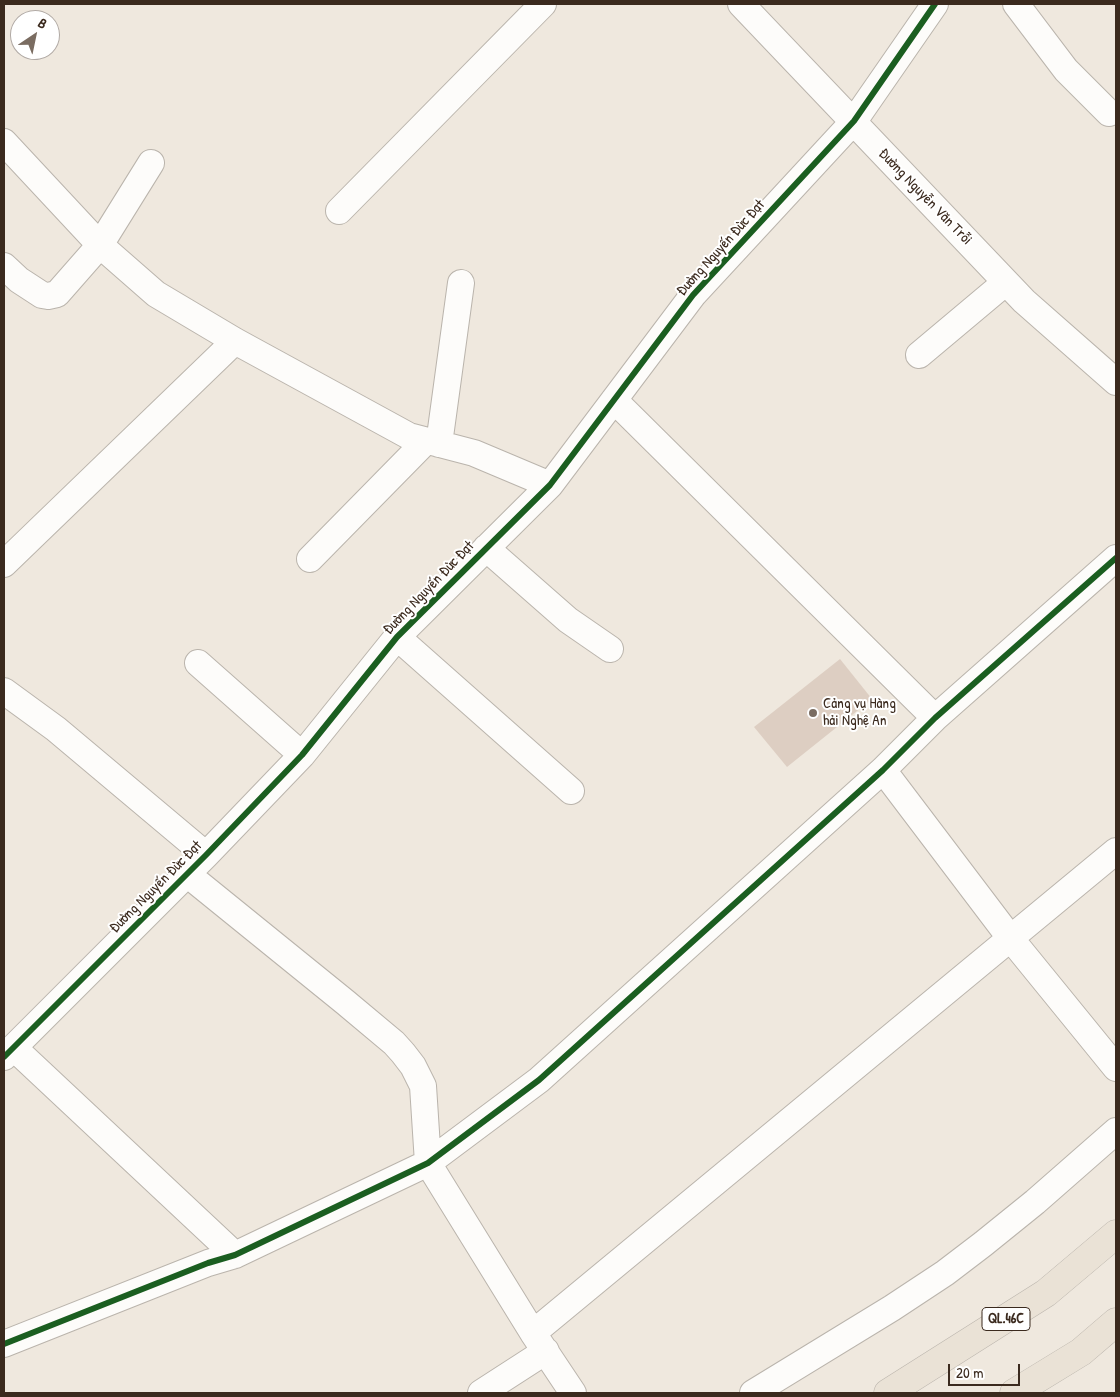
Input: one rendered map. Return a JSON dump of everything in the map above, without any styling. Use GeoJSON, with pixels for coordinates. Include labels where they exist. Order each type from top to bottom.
{"type":"FeatureCollection","features":[{"type":"Feature","properties":{"kind":"main road","name":"QL.46C"},"geometry":{"type":"LineString","coordinates":[[888,1393],[1046,1293],[1116,1234]]}},
{"type":"Feature","properties":{"kind":"main road"},"geometry":{"type":"LineString","coordinates":[[1014,1393],[1081,1352],[1116,1322]]}},
{"type":"Feature","properties":{"kind":"street"},"geometry":{"type":"LineString","coordinates":[[339,211],[543,4]]}},
{"type":"Feature","properties":{"kind":"street","name":"Đường Nguyễn Văn Trỗi"},"geometry":{"type":"LineString","coordinates":[[741,4],[1006,282],[1116,382]]}},
{"type":"Feature","properties":{"kind":"street","name":"Đường Nguyến Đừc Đạt"},"geometry":{"type":"LineString","coordinates":[[9,1053],[206,855],[302,755],[397,637],[550,485],[693,295],[854,122],[935,4]]}},
{"type":"Feature","properties":{"kind":"street"},"geometry":{"type":"LineString","coordinates":[[1016,4],[1066,70],[1109,112]]}},
{"type":"Feature","properties":{"kind":"street"},"geometry":{"type":"LineString","coordinates":[[4,142],[100,245],[156,294],[235,342],[409,436],[474,453],[550,485]]}},
{"type":"Feature","properties":{"kind":"street"},"geometry":{"type":"LineString","coordinates":[[4,266],[19,280],[42,296],[57,294],[100,245],[151,164]]}},
{"type":"Feature","properties":{"kind":"street"},"geometry":{"type":"LineString","coordinates":[[919,354],[1006,282]]}},
{"type":"Feature","properties":{"kind":"street"},"geometry":{"type":"LineString","coordinates":[[310,559],[432,442],[461,283]]}},
{"type":"Feature","properties":{"kind":"street"},"geometry":{"type":"LineString","coordinates":[[4,564],[235,342]]}},
{"type":"Feature","properties":{"kind":"street"},"geometry":{"type":"LineString","coordinates":[[614,400],[935,718]]}},
{"type":"Feature","properties":{"kind":"street"},"geometry":{"type":"LineString","coordinates":[[486,548],[568,620],[610,649]]}},
{"type":"Feature","properties":{"kind":"street"},"geometry":{"type":"LineString","coordinates":[[4,1344],[208,1263],[235,1255],[428,1163],[538,1080],[883,770],[935,718],[1116,558]]}},
{"type":"Feature","properties":{"kind":"street"},"geometry":{"type":"LineString","coordinates":[[397,637],[571,791]]}},
{"type":"Feature","properties":{"kind":"street"},"geometry":{"type":"LineString","coordinates":[[198,663],[302,755]]}},
{"type":"Feature","properties":{"kind":"street"},"geometry":{"type":"LineString","coordinates":[[4,691],[56,729],[206,855]]}},
{"type":"Feature","properties":{"kind":"street"},"geometry":{"type":"LineString","coordinates":[[883,770],[1011,939],[1116,1068]]}},
{"type":"Feature","properties":{"kind":"street"},"geometry":{"type":"LineString","coordinates":[[481,1393],[1011,939],[1116,852]]}},
{"type":"Feature","properties":{"kind":"street"},"geometry":{"type":"LineString","coordinates":[[187,874],[345,1002],[403,1052],[413,1066],[423,1086],[428,1163],[539,1342],[573,1393]]}},
{"type":"Feature","properties":{"kind":"street"},"geometry":{"type":"LineString","coordinates":[[9,1053],[235,1255]]}},
{"type":"Feature","properties":{"kind":"street"},"geometry":{"type":"LineString","coordinates":[[752,1393],[892,1308],[945,1273],[1020,1214],[1116,1131]]}},
{"type":"Feature","properties":{"kind":"building","name":"Cảng vụ Hàng hải Nghệ An"},"geometry":{"type":"Polygon","coordinates":[[[840,659],[872,699],[787,767],[754,727],[840,659]]]}},
{"type":"Feature","properties":{"kind":"cycle path"},"geometry":{"type":"LineString","coordinates":[[4,1057],[206,855],[302,755],[397,637],[550,485],[693,295],[854,121],[935,4]]}},
{"type":"Feature","properties":{"kind":"cycle path"},"geometry":{"type":"LineString","coordinates":[[4,1344],[208,1263],[235,1255],[428,1163],[539,1080],[883,770],[935,718],[1116,558]]}},
{"type":"Feature","properties":{"kind":"place","name":"Cảng vụ Hàng hải Nghệ An"},"geometry":{"type":"Point","coordinates":[813,713]}}]}
